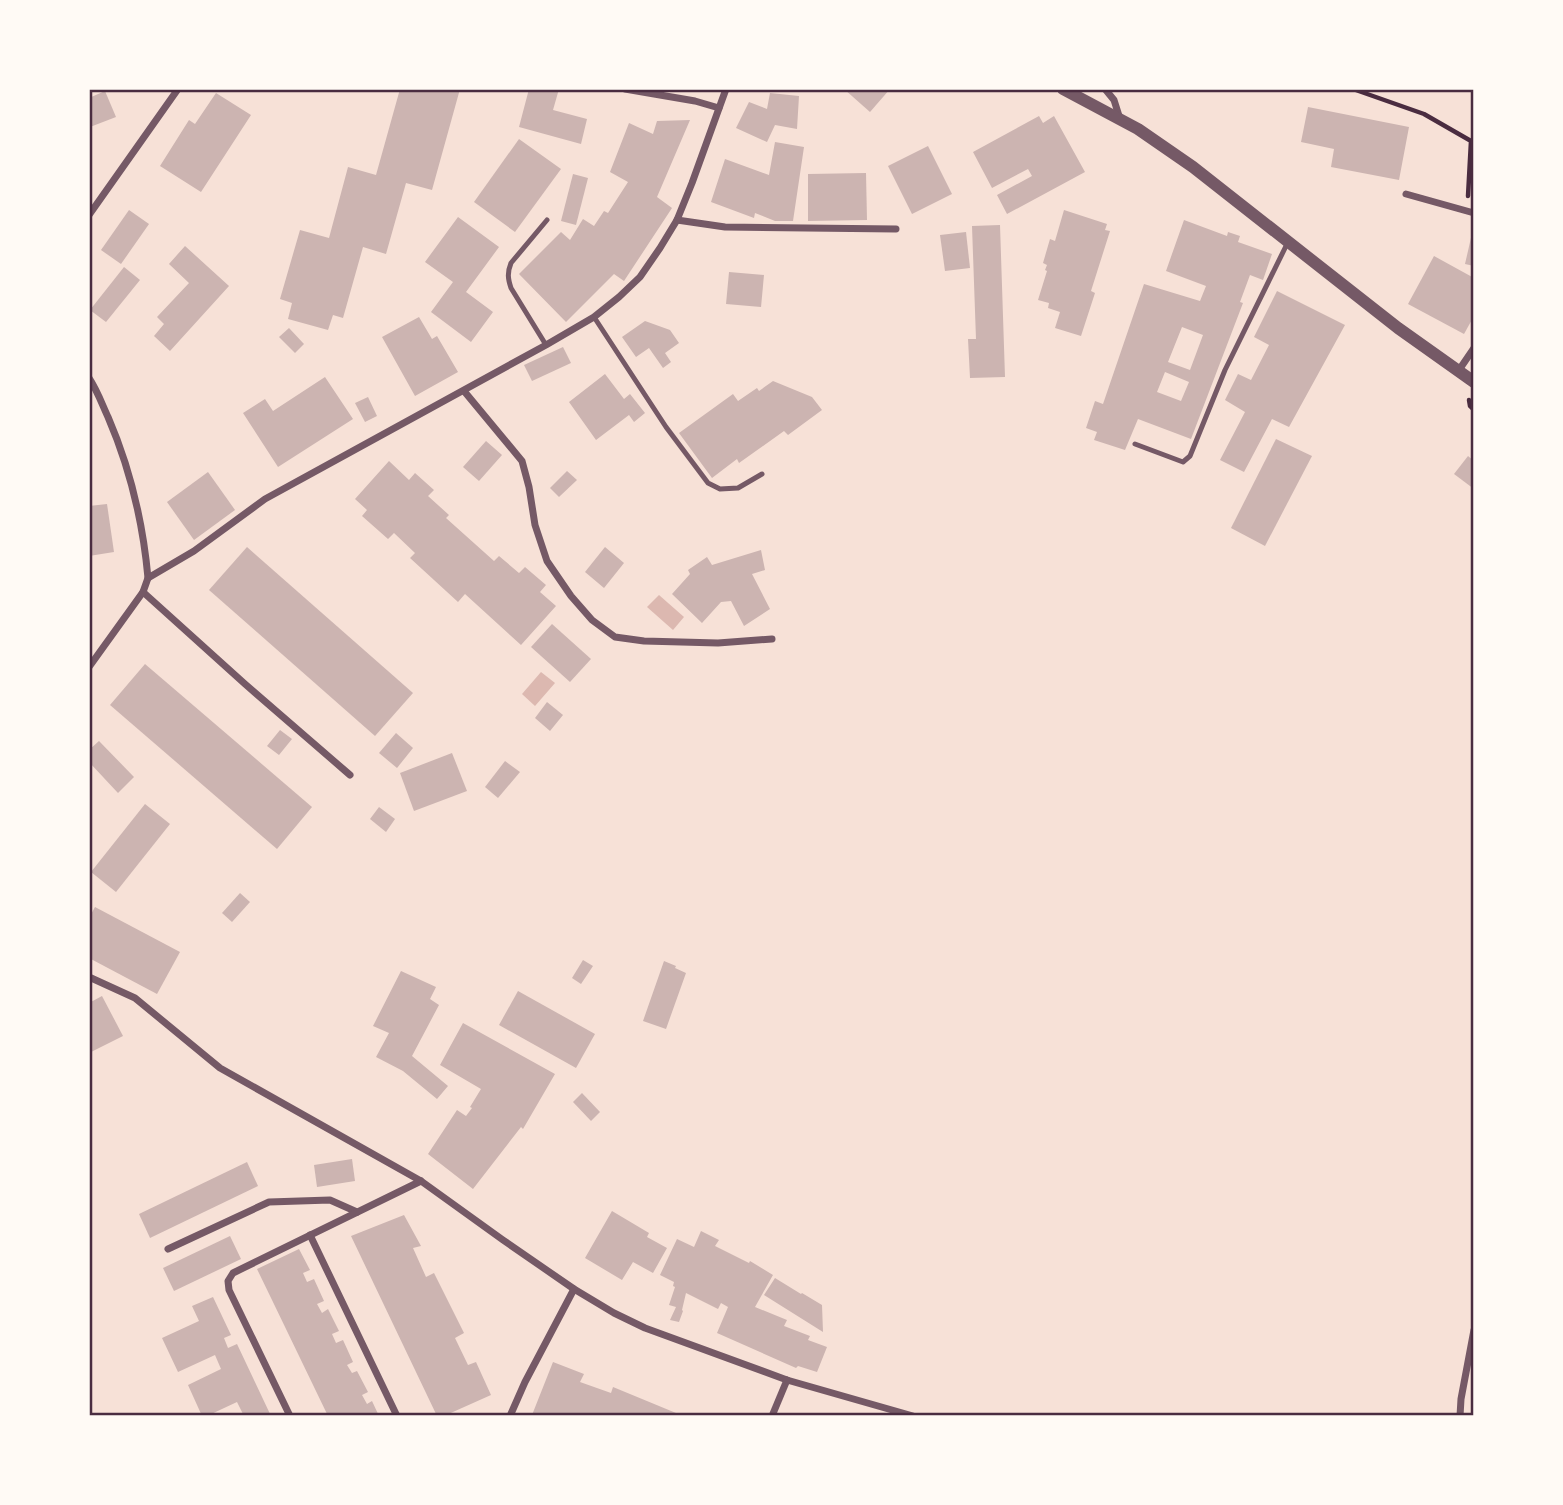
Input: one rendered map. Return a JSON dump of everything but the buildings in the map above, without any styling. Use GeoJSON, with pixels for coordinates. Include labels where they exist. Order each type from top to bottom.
{"type":"FeatureCollection","features":[{"type":"Feature","properties":{"kind":"street"},"geometry":{"type":"LineString","coordinates":[[89,215],[178,89]]}},
{"type":"Feature","properties":{"kind":"street"},"geometry":{"type":"LineString","coordinates":[[625,89],[695,101],[719,108]]}},
{"type":"Feature","properties":{"kind":"street"},"geometry":{"type":"LineString","coordinates":[[148,578],[194,551],[265,499],[546,345],[594,317],[619,297],[640,277],[677,220],[726,89]]}},
{"type":"Feature","properties":{"kind":"street"},"geometry":{"type":"LineString","coordinates":[[1063,89],[1163,145],[1398,328],[1474,382]]}},
{"type":"Feature","properties":{"kind":"street"},"geometry":{"type":"LineString","coordinates":[[1105,89],[1114,100],[1120,120]]}},
{"type":"Feature","properties":{"kind":"street"},"geometry":{"type":"LineString","coordinates":[[1406,194],[1471,212]]}},
{"type":"Feature","properties":{"kind":"street"},"geometry":{"type":"LineString","coordinates":[[677,220],[725,227],[896,229]]}},
{"type":"Feature","properties":{"kind":"street"},"geometry":{"type":"LineString","coordinates":[[1459,370],[1474,348]]}},
{"type":"Feature","properties":{"kind":"street"},"geometry":{"type":"LineString","coordinates":[[89,378],[118,440],[139,512],[148,578],[143,592],[89,667]]}},
{"type":"Feature","properties":{"kind":"street"},"geometry":{"type":"LineString","coordinates":[[464,391],[522,461],[535,525],[547,561],[571,596],[592,620],[615,637],[643,641],[718,643],[772,639]]}},
{"type":"Feature","properties":{"kind":"street"},"geometry":{"type":"LineString","coordinates":[[143,592],[350,775]]}},
{"type":"Feature","properties":{"kind":"street"},"geometry":{"type":"LineString","coordinates":[[89,977],[135,998],[219,1068],[421,1181],[574,1289],[614,1314],[787,1380],[913,1416]]}},
{"type":"Feature","properties":{"kind":"street"},"geometry":{"type":"LineString","coordinates":[[290,1416],[229,1290],[228,1281],[233,1273],[421,1181]]}},
{"type":"Feature","properties":{"kind":"street"},"geometry":{"type":"LineString","coordinates":[[167,1249],[269,1202],[330,1200],[357,1212]]}},
{"type":"Feature","properties":{"kind":"street"},"geometry":{"type":"LineString","coordinates":[[310,1235],[397,1416]]}},
{"type":"Feature","properties":{"kind":"street"},"geometry":{"type":"LineString","coordinates":[[510,1416],[574,1289]]}},
{"type":"Feature","properties":{"kind":"street"},"geometry":{"type":"LineString","coordinates":[[1460,1416],[1474,1330]]}},
{"type":"Feature","properties":{"kind":"street"},"geometry":{"type":"LineString","coordinates":[[772,1416],[787,1380]]}},
{"type":"Feature","properties":{"kind":"lane"},"geometry":{"type":"LineString","coordinates":[[546,345],[511,288],[508,271],[547,220]]}},
{"type":"Feature","properties":{"kind":"lane"},"geometry":{"type":"LineString","coordinates":[[1135,443],[1182,462],[1191,456],[1225,370],[1288,242]]}},
{"type":"Feature","properties":{"kind":"lane"},"geometry":{"type":"LineString","coordinates":[[594,317],[666,427],[708,483],[720,489],[738,488],[762,474]]}},
{"type":"Feature","properties":{"kind":"path"},"geometry":{"type":"LineString","coordinates":[[1353,89],[1424,114],[1471,141],[1471,212]]}},
{"type":"Feature","properties":{"kind":"shaded area"},"geometry":{"type":"Polygon","coordinates":[[[659,595],[684,617],[673,630],[647,607],[659,595]]]}},
{"type":"Feature","properties":{"kind":"shaded area"},"geometry":{"type":"Polygon","coordinates":[[[541,672],[555,683],[535,706],[522,694],[541,672]]]}}]}
